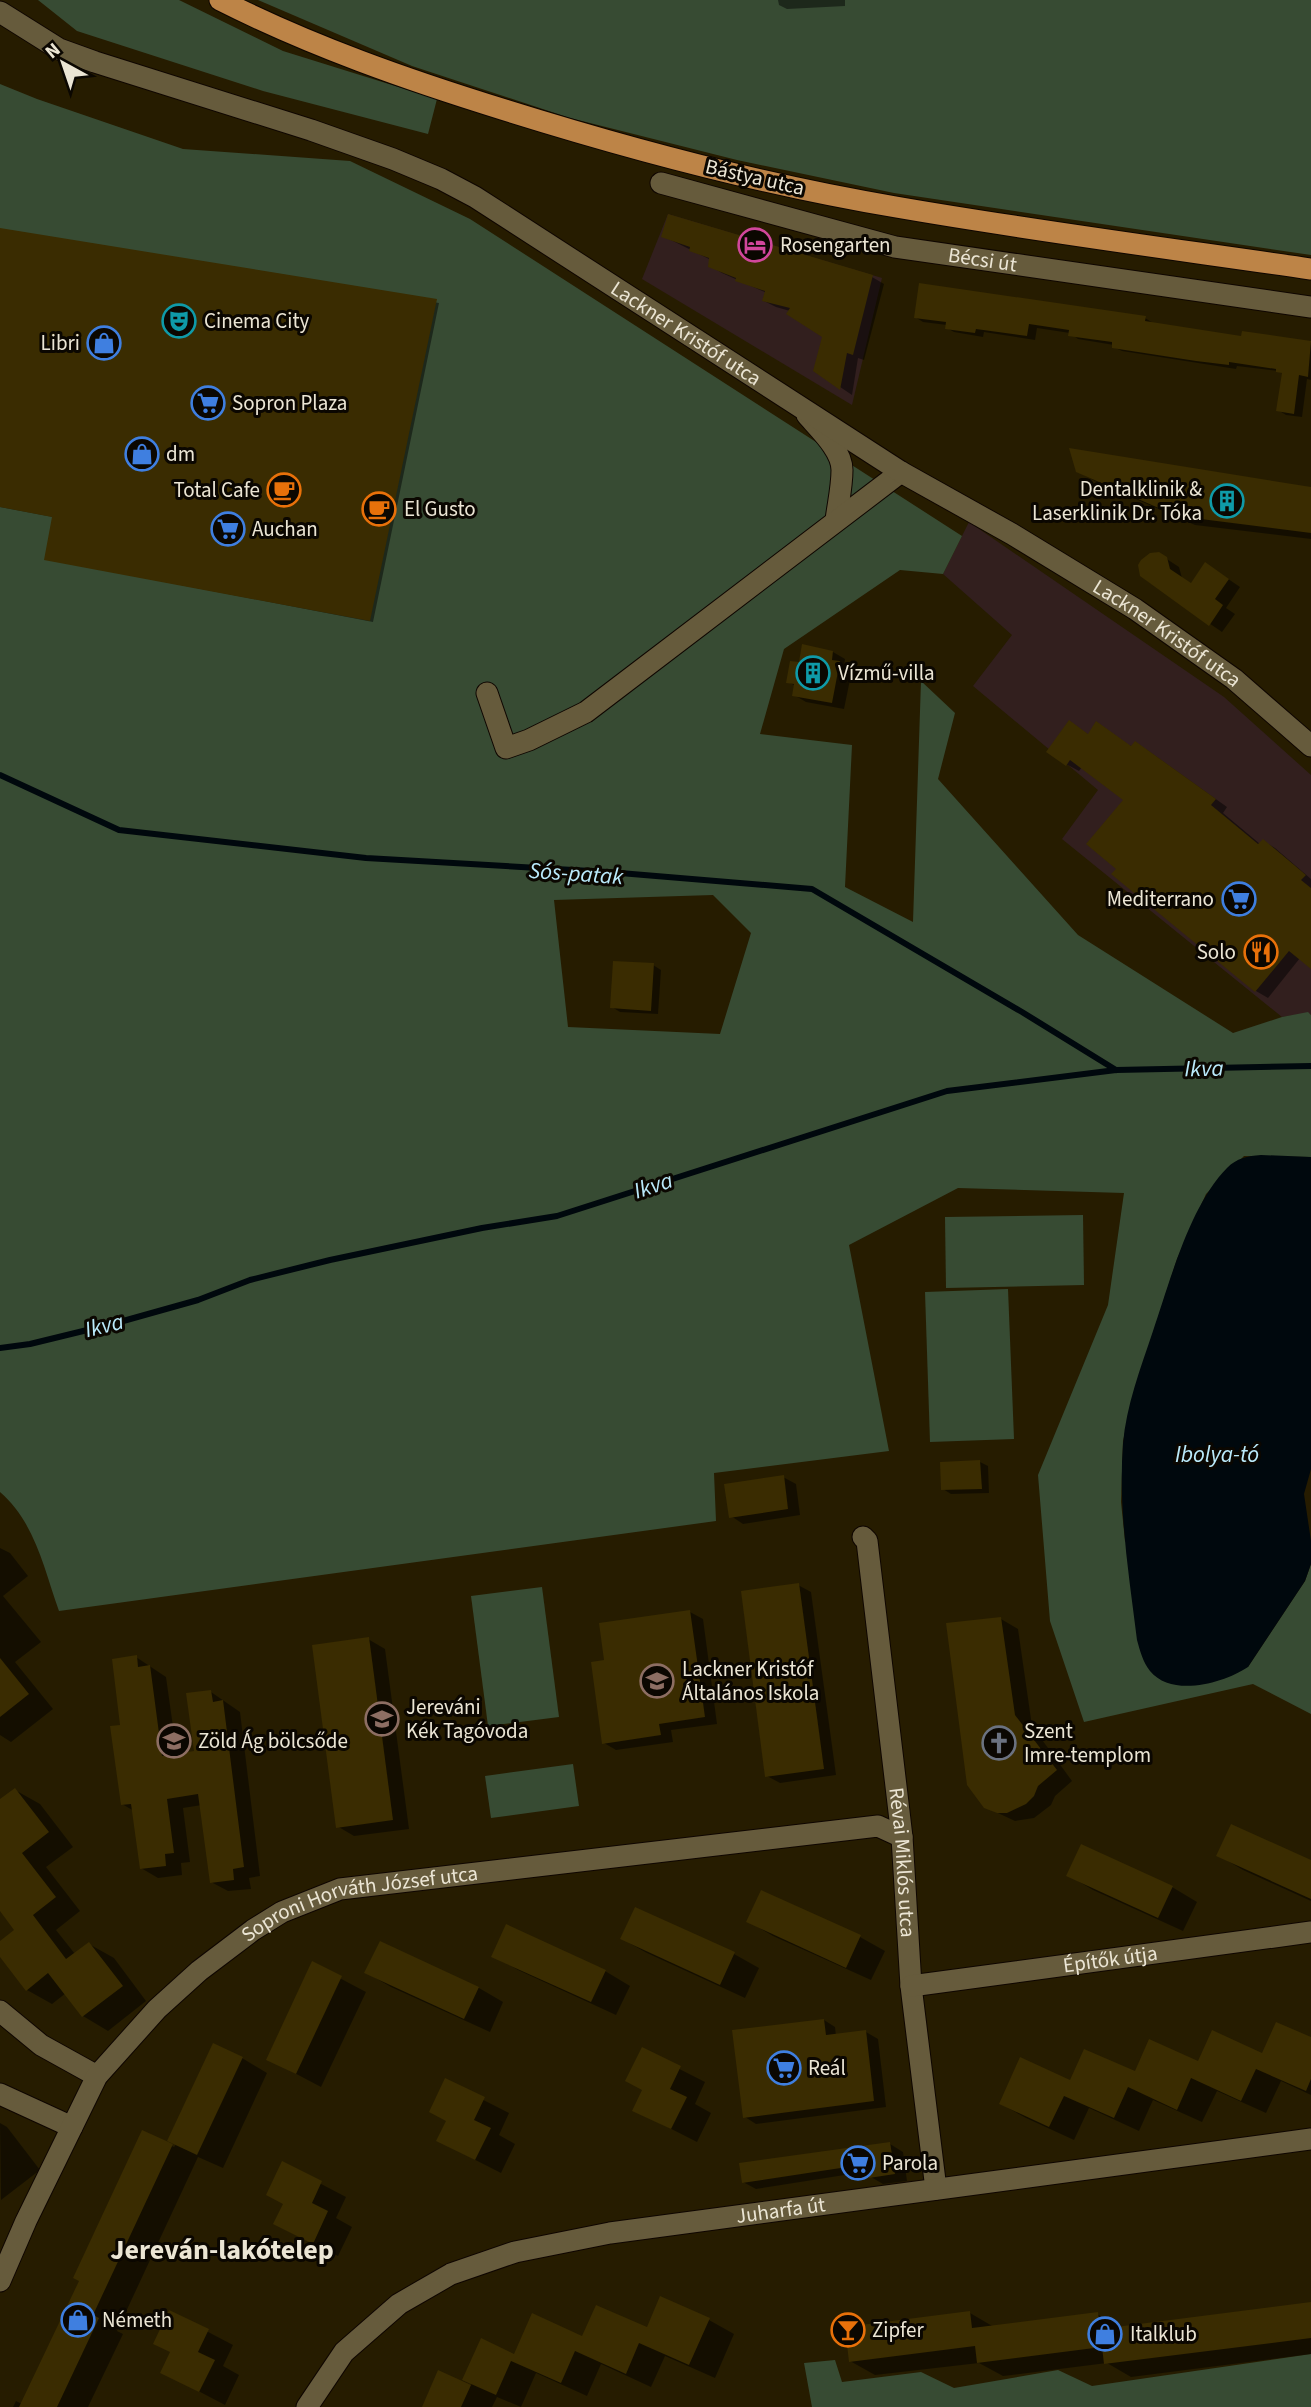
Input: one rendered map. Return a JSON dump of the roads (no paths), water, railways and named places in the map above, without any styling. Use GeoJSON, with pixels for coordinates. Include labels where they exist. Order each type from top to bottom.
{"type":"FeatureCollection","features":[{"type":"Feature","properties":{"kind":"main road","name":"Bástya utca"},"geometry":{"type":"LineString","coordinates":[[220,0],[307,40],[471,100],[589,136],[737,175],[894,207],[1311,268]]}},
{"type":"Feature","properties":{"kind":"street","name":"Lackner Kristóf utca"},"geometry":{"type":"LineString","coordinates":[[4,11],[59,49],[311,130],[441,179],[487,205],[901,472],[1012,534],[1135,609],[1234,679],[1311,746]]}},
{"type":"Feature","properties":{"kind":"street","name":"Bécsi út"},"geometry":{"type":"LineString","coordinates":[[661,183],[895,247],[1311,307]]}},
{"type":"Feature","properties":{"kind":"street"},"geometry":{"type":"LineString","coordinates":[[803,410],[837,454],[842,468],[836,520]]}},
{"type":"Feature","properties":{"kind":"street"},"geometry":{"type":"LineString","coordinates":[[487,693],[506,748],[586,712],[901,472]]}},
{"type":"Feature","properties":{"kind":"street","name":"Révai Miklós utca"},"geometry":{"type":"LineString","coordinates":[[863,1537],[867,1541],[902,1837],[911,1986],[936,2189]]}},
{"type":"Feature","properties":{"kind":"street","name":"Soproni Horváth József utca"},"geometry":{"type":"LineString","coordinates":[[0,2281],[97,2076],[157,2009],[199,1971],[253,1930],[282,1912],[340,1889],[878,1826],[902,1837]]}},
{"type":"Feature","properties":{"kind":"street","name":"Építők útja"},"geometry":{"type":"LineString","coordinates":[[911,1986],[1311,1932]]}},
{"type":"Feature","properties":{"kind":"street"},"geometry":{"type":"LineString","coordinates":[[0,2011],[41,2045],[97,2076]]}},
{"type":"Feature","properties":{"kind":"street"},"geometry":{"type":"LineString","coordinates":[[0,2094],[72,2127]]}},
{"type":"Feature","properties":{"kind":"street","name":"Juharfa út"},"geometry":{"type":"LineString","coordinates":[[307,2407],[344,2352],[399,2304],[451,2274],[515,2252],[610,2233],[1311,2139]]}},
{"type":"Feature","properties":{"kind":"water","name":"Ibolya-tó"},"geometry":{"type":"Polygon","coordinates":[[[1261,1155],[1311,1157],[1311,1469],[1304,1494],[1311,1541],[1311,1564],[1305,1581],[1248,1667],[1212,1682],[1184,1686],[1171,1684],[1150,1671],[1137,1640],[1123,1518],[1122,1469],[1125,1430],[1139,1373],[1174,1267],[1202,1202],[1227,1168],[1242,1158],[1261,1155]]]}},
{"type":"Feature","properties":{"kind":"waterway","name":"Sós-patak"},"geometry":{"type":"LineString","coordinates":[[0,775],[119,830],[366,858],[608,872],[812,889],[1116,1070]]}},
{"type":"Feature","properties":{"kind":"waterway","name":"Ikva"},"geometry":{"type":"LineString","coordinates":[[0,1348],[30,1344],[116,1323],[198,1300],[250,1280],[330,1260],[482,1228],[557,1216],[947,1091],[1116,1070],[1311,1066]]}},
{"type":"Feature","properties":{"kind":"place","name":"Rosengarten"},"geometry":{"type":"Point","coordinates":[755,245]}},
{"type":"Feature","properties":{"kind":"place","name":"Cinema City"},"geometry":{"type":"Point","coordinates":[179,321]}},
{"type":"Feature","properties":{"kind":"place","name":"Libri"},"geometry":{"type":"Point","coordinates":[104,343]}},
{"type":"Feature","properties":{"kind":"place","name":"Sopron Plaza"},"geometry":{"type":"Point","coordinates":[208,403]}},
{"type":"Feature","properties":{"kind":"place","name":"dm"},"geometry":{"type":"Point","coordinates":[142,454]}},
{"type":"Feature","properties":{"kind":"place","name":"Total Cafe"},"geometry":{"type":"Point","coordinates":[284,490]}},
{"type":"Feature","properties":{"kind":"place","name":"Dentalklinik & Laserklinik Dr. Tóka"},"geometry":{"type":"Point","coordinates":[1227,501]}},
{"type":"Feature","properties":{"kind":"place","name":"El Gusto"},"geometry":{"type":"Point","coordinates":[379,509]}},
{"type":"Feature","properties":{"kind":"place","name":"Auchan"},"geometry":{"type":"Point","coordinates":[228,529]}},
{"type":"Feature","properties":{"kind":"place","name":"Vízmű-villa"},"geometry":{"type":"Point","coordinates":[813,673]}},
{"type":"Feature","properties":{"kind":"place","name":"Mediterrano"},"geometry":{"type":"Point","coordinates":[1239,899]}},
{"type":"Feature","properties":{"kind":"place","name":"Solo"},"geometry":{"type":"Point","coordinates":[1261,952]}},
{"type":"Feature","properties":{"kind":"place","name":"Lackner Kristóf Általános Iskola"},"geometry":{"type":"Point","coordinates":[657,1681]}},
{"type":"Feature","properties":{"kind":"place","name":"Jereváni Kék Tagóvoda"},"geometry":{"type":"Point","coordinates":[382,1719]}},
{"type":"Feature","properties":{"kind":"place","name":"Zöld Ág bölcsőde"},"geometry":{"type":"Point","coordinates":[174,1741]}},
{"type":"Feature","properties":{"kind":"place","name":"Szent Imre-templom"},"geometry":{"type":"Point","coordinates":[999,1743]}},
{"type":"Feature","properties":{"kind":"place","name":"Reál"},"geometry":{"type":"Point","coordinates":[784,2068]}},
{"type":"Feature","properties":{"kind":"place","name":"Parola"},"geometry":{"type":"Point","coordinates":[858,2163]}},
{"type":"Feature","properties":{"kind":"place","name":"Németh"},"geometry":{"type":"Point","coordinates":[78,2320]}},
{"type":"Feature","properties":{"kind":"place","name":"Zipfer"},"geometry":{"type":"Point","coordinates":[848,2330]}},
{"type":"Feature","properties":{"kind":"place","name":"Italklub"},"geometry":{"type":"Point","coordinates":[1105,2334]}},
{"type":"Feature","properties":{"kind":"district","name":"Jereván-lakótelep"},"geometry":{"type":"Point","coordinates":[222,2249]}}]}
